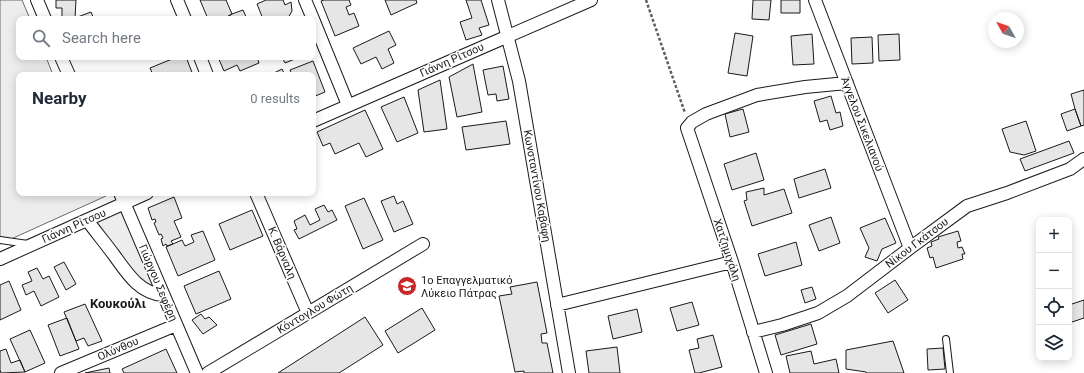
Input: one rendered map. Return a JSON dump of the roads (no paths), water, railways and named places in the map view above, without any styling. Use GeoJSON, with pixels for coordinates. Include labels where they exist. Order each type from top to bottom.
{"type":"FeatureCollection","features":[{"type":"Feature","properties":{"kind":"street"},"geometry":{"type":"LineString","coordinates":[[37,0],[44,16]]}},
{"type":"Feature","properties":{"kind":"street"},"geometry":{"type":"LineString","coordinates":[[177,0],[183,16]]}},
{"type":"Feature","properties":{"kind":"street"},"geometry":{"type":"LineString","coordinates":[[305,0],[312,16]]}},
{"type":"Feature","properties":{"kind":"street","name":"Κωνσταντίνου Καβάφη"},"geometry":{"type":"LineString","coordinates":[[498,0],[519,80],[569,373]]}},
{"type":"Feature","properties":{"kind":"street","name":"Γιάννη Ρίτσου"},"geometry":{"type":"LineString","coordinates":[[316,120],[591,0]]}},
{"type":"Feature","properties":{"kind":"street","name":"Άγγελου Σικελιανού"},"geometry":{"type":"LineString","coordinates":[[815,0],[910,248]]}},
{"type":"Feature","properties":{"kind":"street"},"geometry":{"type":"LineString","coordinates":[[316,26],[348,106]]}},
{"type":"Feature","properties":{"kind":"street"},"geometry":{"type":"LineString","coordinates":[[62,60],[68,72]]}},
{"type":"Feature","properties":{"kind":"street"},"geometry":{"type":"LineString","coordinates":[[201,60],[206,72]]}},
{"type":"Feature","properties":{"kind":"street","name":"Χατζημιχάλη"},"geometry":{"type":"LineString","coordinates":[[766,373],[688,127],[692,122],[706,114],[757,95],[805,87],[847,83]]}},
{"type":"Feature","properties":{"kind":"street","name":"Νίκου Γκάτσου"},"geometry":{"type":"LineString","coordinates":[[753,332],[782,325],[818,313],[847,296],[967,206],[1007,193],[1070,169],[1084,159]]}},
{"type":"Feature","properties":{"kind":"street","name":"Γιάννη Ρίτσου"},"geometry":{"type":"LineString","coordinates":[[0,259],[87,220],[122,198],[132,196]]}},
{"type":"Feature","properties":{"kind":"street","name":"Κ. Βάρναλη"},"geometry":{"type":"LineString","coordinates":[[257,196],[308,313]]}},
{"type":"Feature","properties":{"kind":"street","name":"Γιώργου Σεφέρη"},"geometry":{"type":"LineString","coordinates":[[122,198],[197,373]]}},
{"type":"Feature","properties":{"kind":"street"},"geometry":{"type":"LineString","coordinates":[[87,220],[133,280],[150,292],[163,295]]}},
{"type":"Feature","properties":{"kind":"street","name":"Κόντογλου Φώτη"},"geometry":{"type":"LineString","coordinates":[[208,373],[423,244]]}},
{"type":"Feature","properties":{"kind":"street"},"geometry":{"type":"LineString","coordinates":[[557,305],[732,262]]}},
{"type":"Feature","properties":{"kind":"street","name":"Ολύνθου"},"geometry":{"type":"LineString","coordinates":[[67,372],[176,325]]}},
{"type":"Feature","properties":{"kind":"lane"},"geometry":{"type":"LineString","coordinates":[[0,240],[32,244]]}},
{"type":"Feature","properties":{"kind":"lane"},"geometry":{"type":"LineString","coordinates":[[946,339],[950,373]]}},
{"type":"Feature","properties":{"kind":"place","name":"1o Επαγγελματικό Λύκειο Πάτρας"},"geometry":{"type":"Point","coordinates":[407,286]}},
{"type":"Feature","properties":{"kind":"district","name":"Κουκούλι"},"geometry":{"type":"Point","coordinates":[118,303]}}]}
